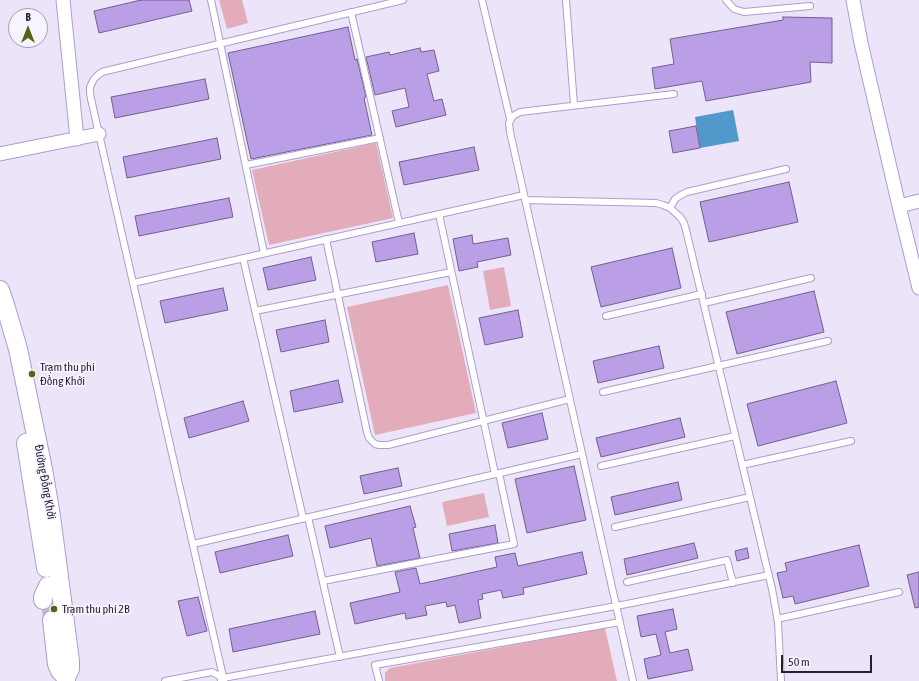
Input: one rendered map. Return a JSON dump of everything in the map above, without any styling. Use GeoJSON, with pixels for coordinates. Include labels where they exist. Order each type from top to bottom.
{"type":"FeatureCollection","features":[{"type":"Feature","properties":{"kind":"main road","name":"Đường Đồng Khởi"},"geometry":{"type":"LineString","coordinates":[[0,290],[18,349],[46,485],[70,661],[70,669],[66,679]]}},
{"type":"Feature","properties":{"kind":"main road","name":"Đường Đồng Khởi"},"geometry":{"type":"LineString","coordinates":[[0,325],[17,394],[32,478],[42,545],[47,595]]}},
{"type":"Feature","properties":{"kind":"main road","name":"Đường Đồng Khởi"},"geometry":{"type":"LineString","coordinates":[[51,625],[57,664],[66,679]]}},
{"type":"Feature","properties":{"kind":"street"},"geometry":{"type":"LineString","coordinates":[[63,0],[77,139]]}},
{"type":"Feature","properties":{"kind":"street"},"geometry":{"type":"LineString","coordinates":[[853,0],[861,43],[919,288]]}},
{"type":"Feature","properties":{"kind":"street"},"geometry":{"type":"LineString","coordinates":[[0,154],[99,134]]}},
{"type":"Feature","properties":{"kind":"street"},"geometry":{"type":"LineString","coordinates":[[899,206],[919,201]]}},
{"type":"Feature","properties":{"kind":"lane"},"geometry":{"type":"LineString","coordinates":[[211,0],[264,253]]}},
{"type":"Feature","properties":{"kind":"lane"},"geometry":{"type":"LineString","coordinates":[[222,680],[99,134],[90,87],[98,75],[102,72],[403,0]]}},
{"type":"Feature","properties":{"kind":"lane"},"geometry":{"type":"LineString","coordinates":[[482,0],[510,119],[510,132],[633,681]]}},
{"type":"Feature","properties":{"kind":"lane"},"geometry":{"type":"LineString","coordinates":[[566,0],[574,105]]}},
{"type":"Feature","properties":{"kind":"lane"},"geometry":{"type":"LineString","coordinates":[[726,0],[734,9],[744,12],[810,6]]}},
{"type":"Feature","properties":{"kind":"lane"},"geometry":{"type":"LineString","coordinates":[[352,12],[399,223]]}},
{"type":"Feature","properties":{"kind":"lane"},"geometry":{"type":"LineString","coordinates":[[510,119],[516,113],[520,112],[674,94]]}},
{"type":"Feature","properties":{"kind":"lane"},"geometry":{"type":"LineString","coordinates":[[246,165],[380,138]]}},
{"type":"Feature","properties":{"kind":"lane"},"geometry":{"type":"LineString","coordinates":[[670,208],[675,199],[686,192],[786,169]]}},
{"type":"Feature","properties":{"kind":"lane"},"geometry":{"type":"LineString","coordinates":[[133,283],[439,214],[525,197],[647,202],[656,203],[670,208],[680,217],[686,230],[769,575],[777,619],[781,681]]}},
{"type":"Feature","properties":{"kind":"lane"},"geometry":{"type":"LineString","coordinates":[[323,581],[514,544],[483,421],[439,214]]}},
{"type":"Feature","properties":{"kind":"lane"},"geometry":{"type":"LineString","coordinates":[[326,239],[367,432],[372,442],[379,445],[388,445],[570,399]]}},
{"type":"Feature","properties":{"kind":"lane"},"geometry":{"type":"LineString","coordinates":[[243,258],[306,518],[323,581],[340,657]]}},
{"type":"Feature","properties":{"kind":"lane"},"geometry":{"type":"LineString","coordinates":[[256,312],[451,272]]}},
{"type":"Feature","properties":{"kind":"lane"},"geometry":{"type":"LineString","coordinates":[[704,303],[811,278]]}},
{"type":"Feature","properties":{"kind":"lane"},"geometry":{"type":"LineString","coordinates":[[606,316],[702,294]]}},
{"type":"Feature","properties":{"kind":"lane"},"geometry":{"type":"LineString","coordinates":[[603,392],[828,341]]}},
{"type":"Feature","properties":{"kind":"lane"},"geometry":{"type":"LineString","coordinates":[[601,466],[735,436]]}},
{"type":"Feature","properties":{"kind":"lane"},"geometry":{"type":"LineString","coordinates":[[742,465],[851,440]]}},
{"type":"Feature","properties":{"kind":"lane"},"geometry":{"type":"LineString","coordinates":[[192,544],[582,454]]}},
{"type":"Feature","properties":{"kind":"lane"},"geometry":{"type":"LineString","coordinates":[[614,527],[750,497]]}},
{"type":"Feature","properties":{"kind":"lane"},"geometry":{"type":"LineString","coordinates":[[627,582],[727,560],[733,583]]}},
{"type":"Feature","properties":{"kind":"lane"},"geometry":{"type":"LineString","coordinates":[[165,681],[212,672],[222,680],[616,606],[769,575]]}},
{"type":"Feature","properties":{"kind":"lane"},"geometry":{"type":"LineString","coordinates":[[777,619],[899,592]]}},
{"type":"Feature","properties":{"kind":"lane"},"geometry":{"type":"LineString","coordinates":[[379,681],[375,665],[620,622]]}},
{"type":"Feature","properties":{"kind":"shaded area"},"geometry":{"type":"Polygon","coordinates":[[[219,0],[242,0],[248,23],[227,29],[219,0]]]}},
{"type":"Feature","properties":{"kind":"shaded area"},"geometry":{"type":"Polygon","coordinates":[[[376,143],[393,218],[269,245],[252,170],[376,143]]]}},
{"type":"Feature","properties":{"kind":"shaded area"},"geometry":{"type":"Polygon","coordinates":[[[504,267],[511,306],[490,310],[483,271],[504,267]]]}},
{"type":"Feature","properties":{"kind":"shaded area"},"geometry":{"type":"Polygon","coordinates":[[[448,285],[476,413],[375,435],[347,307],[448,285]]]}},
{"type":"Feature","properties":{"kind":"shaded area"},"geometry":{"type":"Polygon","coordinates":[[[484,493],[489,517],[447,526],[442,502],[484,493]]]}},
{"type":"Feature","properties":{"kind":"shaded area"},"geometry":{"type":"Polygon","coordinates":[[[605,628],[617,681],[385,681],[385,673],[390,668],[605,628]]]}},
{"type":"Feature","properties":{"kind":"water"},"geometry":{"type":"Polygon","coordinates":[[[733,110],[739,141],[700,148],[695,117],[733,110]]]}},
{"type":"Feature","properties":{"kind":"building"},"geometry":{"type":"Polygon","coordinates":[[[141,0],[189,0],[192,11],[99,33],[94,11],[141,0]]]}},
{"type":"Feature","properties":{"kind":"building"},"geometry":{"type":"Polygon","coordinates":[[[783,17],[832,18],[832,63],[810,62],[811,82],[706,101],[702,81],[655,89],[652,68],[674,64],[670,39],[783,20],[783,17]]]}},
{"type":"Feature","properties":{"kind":"building"},"geometry":{"type":"Polygon","coordinates":[[[348,27],[355,60],[357,59],[366,97],[364,98],[372,135],[251,159],[228,53],[348,27]]]}},
{"type":"Feature","properties":{"kind":"building"},"geometry":{"type":"Polygon","coordinates":[[[420,48],[421,52],[434,50],[439,71],[427,74],[434,101],[442,99],[446,115],[396,127],[392,111],[409,107],[405,88],[375,95],[366,57],[389,52],[390,55],[420,48]]]}},
{"type":"Feature","properties":{"kind":"building"},"geometry":{"type":"Polygon","coordinates":[[[205,79],[209,99],[115,118],[111,97],[205,79]]]}},
{"type":"Feature","properties":{"kind":"building"},"geometry":{"type":"Polygon","coordinates":[[[696,126],[700,148],[673,153],[669,131],[696,126]]]}},
{"type":"Feature","properties":{"kind":"building"},"geometry":{"type":"Polygon","coordinates":[[[217,138],[221,159],[127,178],[123,157],[217,138]]]}},
{"type":"Feature","properties":{"kind":"building"},"geometry":{"type":"Polygon","coordinates":[[[474,147],[479,170],[404,185],[399,162],[474,147]]]}},
{"type":"Feature","properties":{"kind":"building"},"geometry":{"type":"Polygon","coordinates":[[[789,182],[798,222],[709,242],[700,202],[789,182]]]}},
{"type":"Feature","properties":{"kind":"building"},"geometry":{"type":"Polygon","coordinates":[[[229,198],[233,217],[139,236],[135,216],[229,198]]]}},
{"type":"Feature","properties":{"kind":"building"},"geometry":{"type":"Polygon","coordinates":[[[414,233],[418,254],[376,262],[372,242],[414,233]]]}},
{"type":"Feature","properties":{"kind":"building"},"geometry":{"type":"Polygon","coordinates":[[[472,235],[473,244],[508,238],[511,255],[477,262],[478,267],[459,271],[453,239],[472,235]]]}},
{"type":"Feature","properties":{"kind":"building"},"geometry":{"type":"Polygon","coordinates":[[[672,248],[681,288],[601,307],[591,267],[672,248]]]}},
{"type":"Feature","properties":{"kind":"building"},"geometry":{"type":"Polygon","coordinates":[[[311,257],[316,280],[268,290],[263,268],[311,257]]]}},
{"type":"Feature","properties":{"kind":"building"},"geometry":{"type":"Polygon","coordinates":[[[223,288],[228,310],[165,323],[160,301],[223,288]]]}},
{"type":"Feature","properties":{"kind":"building"},"geometry":{"type":"Polygon","coordinates":[[[814,291],[824,332],[737,354],[726,312],[814,291]]]}},
{"type":"Feature","properties":{"kind":"building"},"geometry":{"type":"Polygon","coordinates":[[[518,310],[523,337],[485,345],[479,318],[518,310]]]}},
{"type":"Feature","properties":{"kind":"building"},"geometry":{"type":"Polygon","coordinates":[[[325,320],[329,342],[281,352],[276,330],[325,320]]]}},
{"type":"Feature","properties":{"kind":"building"},"geometry":{"type":"Polygon","coordinates":[[[659,346],[664,368],[598,383],[593,361],[659,346]]]}},
{"type":"Feature","properties":{"kind":"building"},"geometry":{"type":"Polygon","coordinates":[[[338,380],[343,402],[294,412],[290,391],[338,380]]]}},
{"type":"Feature","properties":{"kind":"building"},"geometry":{"type":"Polygon","coordinates":[[[836,381],[847,423],[758,446],[747,404],[836,381]]]}},
{"type":"Feature","properties":{"kind":"building"},"geometry":{"type":"Polygon","coordinates":[[[243,401],[249,421],[189,438],[184,418],[243,401]]]}},
{"type":"Feature","properties":{"kind":"building"},"geometry":{"type":"Polygon","coordinates":[[[542,413],[548,439],[508,448],[502,423],[542,413]]]}},
{"type":"Feature","properties":{"kind":"building"},"geometry":{"type":"Polygon","coordinates":[[[680,418],[685,437],[601,457],[596,438],[680,418]]]}},
{"type":"Feature","properties":{"kind":"building"},"geometry":{"type":"Polygon","coordinates":[[[574,466],[586,520],[527,533],[515,479],[574,466]]]}},
{"type":"Feature","properties":{"kind":"building"},"geometry":{"type":"Polygon","coordinates":[[[398,468],[402,486],[364,494],[360,476],[398,468]]]}},
{"type":"Feature","properties":{"kind":"building"},"geometry":{"type":"Polygon","coordinates":[[[678,482],[682,500],[615,515],[611,497],[678,482]]]}},
{"type":"Feature","properties":{"kind":"building"},"geometry":{"type":"Polygon","coordinates":[[[410,506],[416,527],[413,528],[420,558],[377,566],[371,538],[330,548],[325,526],[410,506]]]}},
{"type":"Feature","properties":{"kind":"building"},"geometry":{"type":"Polygon","coordinates":[[[495,525],[498,543],[452,551],[449,534],[495,525]]]}},
{"type":"Feature","properties":{"kind":"building"},"geometry":{"type":"Polygon","coordinates":[[[288,535],[293,556],[220,573],[215,552],[288,535]]]}},
{"type":"Feature","properties":{"kind":"building"},"geometry":{"type":"Polygon","coordinates":[[[694,543],[698,558],[627,575],[624,559],[694,543]]]}},
{"type":"Feature","properties":{"kind":"building"},"geometry":{"type":"Polygon","coordinates":[[[859,545],[869,586],[795,604],[793,596],[783,598],[777,573],[787,571],[785,563],[859,545]]]}},
{"type":"Feature","properties":{"kind":"building"},"geometry":{"type":"Polygon","coordinates":[[[747,548],[749,558],[737,561],[735,551],[747,548]]]}},
{"type":"Feature","properties":{"kind":"building"},"geometry":{"type":"Polygon","coordinates":[[[582,552],[587,574],[523,588],[524,594],[503,598],[501,590],[482,594],[483,599],[478,600],[481,618],[459,623],[455,605],[447,607],[446,602],[425,606],[427,615],[406,619],[405,613],[355,624],[350,603],[400,592],[395,572],[416,568],[420,584],[497,567],[495,557],[515,553],[518,566],[582,552]]]}},
{"type":"Feature","properties":{"kind":"building"},"geometry":{"type":"Polygon","coordinates":[[[919,572],[919,607],[915,608],[907,575],[919,572]]]}},
{"type":"Feature","properties":{"kind":"building"},"geometry":{"type":"Polygon","coordinates":[[[198,597],[207,631],[187,636],[178,601],[198,597]]]}},
{"type":"Feature","properties":{"kind":"building"},"geometry":{"type":"Polygon","coordinates":[[[673,609],[677,629],[665,632],[670,653],[688,649],[693,670],[648,679],[644,659],[661,655],[656,634],[641,637],[637,616],[673,609]]]}},
{"type":"Feature","properties":{"kind":"building"},"geometry":{"type":"Polygon","coordinates":[[[315,611],[320,634],[233,652],[229,629],[315,611]]]}},
{"type":"Feature","properties":{"kind":"tunnel"},"geometry":{"type":"LineString","coordinates":[[50,599],[52,620]]}},
{"type":"Feature","properties":{"kind":"place","name":"Trạm thu phí Đồng Khởi"},"geometry":{"type":"Point","coordinates":[32,374]}},
{"type":"Feature","properties":{"kind":"place","name":"Trạm thu phí 2B"},"geometry":{"type":"Point","coordinates":[54,609]}}]}
